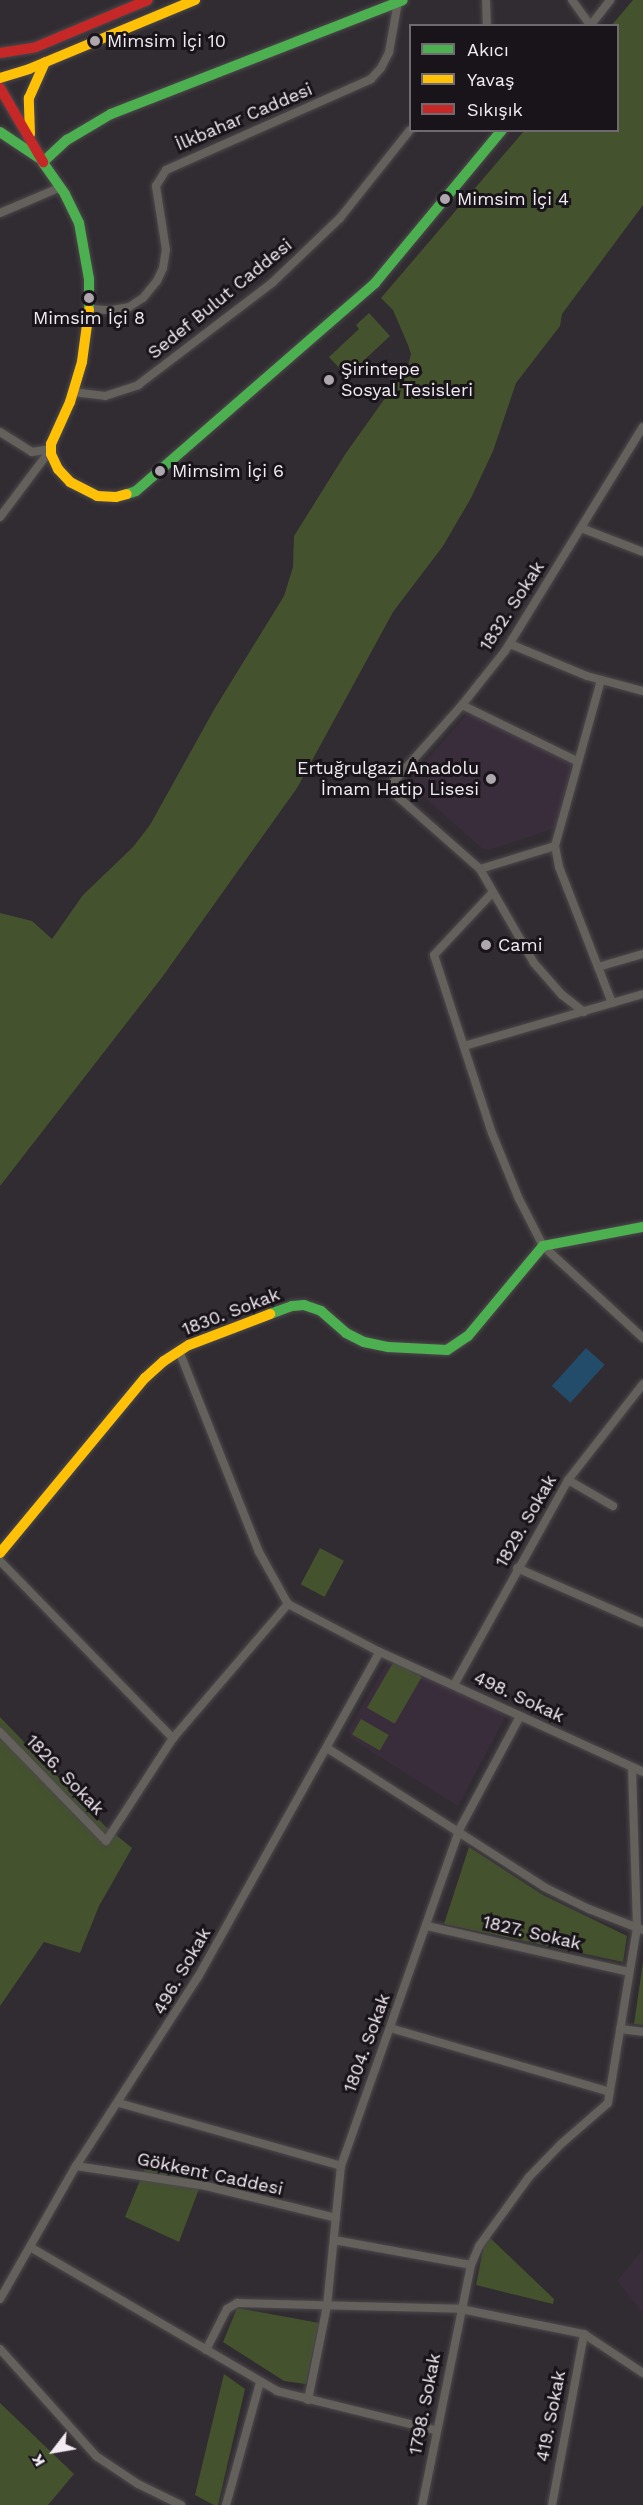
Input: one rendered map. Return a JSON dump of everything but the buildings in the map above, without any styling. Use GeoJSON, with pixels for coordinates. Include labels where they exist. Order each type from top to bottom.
{"type":"FeatureCollection","features":[{"type":"Feature","properties":{"kind":"main road"},"geometry":{"type":"LineString","coordinates":[[0,53],[36,47],[148,0]]}},
{"type":"Feature","properties":{"kind":"main road"},"geometry":{"type":"LineString","coordinates":[[0,78],[45,62],[195,0]]}},
{"type":"Feature","properties":{"kind":"main road"},"geometry":{"type":"LineString","coordinates":[[44,162],[74,135],[111,114],[401,1]]}},
{"type":"Feature","properties":{"kind":"main road"},"geometry":{"type":"LineString","coordinates":[[31,140],[28,117],[29,98],[33,84],[45,62]]}},
{"type":"Feature","properties":{"kind":"main road"},"geometry":{"type":"LineString","coordinates":[[0,88],[73,208],[83,239],[89,309],[85,346],[73,392],[52,438],[51,449],[58,469],[84,490],[110,497],[136,491],[375,283],[500,132]]}},
{"type":"Feature","properties":{"kind":"main road"},"geometry":{"type":"LineString","coordinates":[[0,132],[44,162]]}},
{"type":"Feature","properties":{"kind":"main road"},"geometry":{"type":"LineString","coordinates":[[543,1246],[643,1227]]}},
{"type":"Feature","properties":{"kind":"main road","name":"1830. Sokak"},"geometry":{"type":"LineString","coordinates":[[0,1553],[145,1378],[179,1351],[218,1333],[292,1306],[304,1305],[315,1307],[346,1333],[372,1344],[436,1351],[447,1350],[468,1336],[543,1246]]}},
{"type":"Feature","properties":{"kind":"street"},"geometry":{"type":"LineString","coordinates":[[486,0],[487,24]]}},
{"type":"Feature","properties":{"kind":"street"},"geometry":{"type":"LineString","coordinates":[[572,0],[589,24]]}},
{"type":"Feature","properties":{"kind":"street"},"geometry":{"type":"LineString","coordinates":[[591,24],[610,0]]}},
{"type":"Feature","properties":{"kind":"street","name":"İlkbahar Caddesi"},"geometry":{"type":"LineString","coordinates":[[89,309],[111,310],[129,307],[143,298],[158,281],[166,250],[156,186],[166,170],[371,79],[381,68],[392,43],[401,1]]}},
{"type":"Feature","properties":{"kind":"street","name":"Sedef Bulut Caddesi"},"geometry":{"type":"LineString","coordinates":[[73,392],[105,396],[138,385],[273,282],[340,218],[409,132]]}},
{"type":"Feature","properties":{"kind":"street"},"geometry":{"type":"LineString","coordinates":[[0,213],[61,187]]}},
{"type":"Feature","properties":{"kind":"street","name":"1832. Sokak"},"geometry":{"type":"LineString","coordinates":[[480,869],[388,788],[462,705],[510,644],[640,436],[643,427]]}},
{"type":"Feature","properties":{"kind":"street"},"geometry":{"type":"LineString","coordinates":[[0,432],[32,452],[51,449]]}},
{"type":"Feature","properties":{"kind":"street"},"geometry":{"type":"LineString","coordinates":[[0,517],[51,449]]}},
{"type":"Feature","properties":{"kind":"street"},"geometry":{"type":"LineString","coordinates":[[581,528],[643,552]]}},
{"type":"Feature","properties":{"kind":"street"},"geometry":{"type":"LineString","coordinates":[[510,644],[561,666],[643,691]]}},
{"type":"Feature","properties":{"kind":"street"},"geometry":{"type":"LineString","coordinates":[[601,680],[555,846],[559,867],[612,1003]]}},
{"type":"Feature","properties":{"kind":"street"},"geometry":{"type":"LineString","coordinates":[[462,705],[577,761]]}},
{"type":"Feature","properties":{"kind":"street"},"geometry":{"type":"LineString","coordinates":[[555,846],[480,869],[534,963],[562,995],[584,1012]]}},
{"type":"Feature","properties":{"kind":"street"},"geometry":{"type":"LineString","coordinates":[[493,892],[434,955],[504,1165],[543,1246],[643,1338]]}},
{"type":"Feature","properties":{"kind":"street"},"geometry":{"type":"LineString","coordinates":[[598,967],[643,954]]}},
{"type":"Feature","properties":{"kind":"street"},"geometry":{"type":"LineString","coordinates":[[464,1046],[612,1003],[642,997]]}},
{"type":"Feature","properties":{"kind":"street"},"geometry":{"type":"LineString","coordinates":[[0,1561],[173,1738],[288,1604],[259,1552],[179,1351]]}},
{"type":"Feature","properties":{"kind":"street","name":"1829. Sokak"},"geometry":{"type":"LineString","coordinates":[[454,1685],[517,1568],[568,1480],[643,1383]]}},
{"type":"Feature","properties":{"kind":"street"},"geometry":{"type":"LineString","coordinates":[[568,1480],[613,1506]]}},
{"type":"Feature","properties":{"kind":"street"},"geometry":{"type":"LineString","coordinates":[[517,1568],[643,1623]]}},
{"type":"Feature","properties":{"kind":"street","name":"498. Sokak"},"geometry":{"type":"LineString","coordinates":[[288,1604],[380,1652],[643,1772]]}},
{"type":"Feature","properties":{"kind":"street","name":"496. Sokak"},"geometry":{"type":"LineString","coordinates":[[0,2299],[76,2166],[119,2103],[198,1977],[380,1652]]}},
{"type":"Feature","properties":{"kind":"street","name":"1804. Sokak"},"geometry":{"type":"LineString","coordinates":[[308,2400],[327,2306],[341,2166],[459,1830],[520,1716]]}},
{"type":"Feature","properties":{"kind":"street","name":"1826. Sokak"},"geometry":{"type":"LineString","coordinates":[[0,1731],[106,1841],[173,1738]]}},
{"type":"Feature","properties":{"kind":"street"},"geometry":{"type":"LineString","coordinates":[[327,1748],[459,1830],[500,1860],[544,1887],[589,1909],[640,1928]]}},
{"type":"Feature","properties":{"kind":"street"},"geometry":{"type":"LineString","coordinates":[[390,2028],[610,2092],[629,1972],[640,1928],[632,1767]]}},
{"type":"Feature","properties":{"kind":"street","name":"1827. Sokak"},"geometry":{"type":"LineString","coordinates":[[427,1926],[629,1972]]}},
{"type":"Feature","properties":{"kind":"street"},"geometry":{"type":"LineString","coordinates":[[620,2029],[643,2032]]}},
{"type":"Feature","properties":{"kind":"street","name":"1798. Sokak"},"geometry":{"type":"LineString","coordinates":[[422,2505],[435,2430],[461,2309],[471,2265],[479,2246],[529,2177],[561,2144],[608,2103],[610,2092]]}},
{"type":"Feature","properties":{"kind":"street"},"geometry":{"type":"LineString","coordinates":[[119,2103],[341,2166]]}},
{"type":"Feature","properties":{"kind":"street","name":"Gökkent Caddesi"},"geometry":{"type":"LineString","coordinates":[[76,2166],[206,2186],[336,2218]]}},
{"type":"Feature","properties":{"kind":"street"},"geometry":{"type":"LineString","coordinates":[[334,2240],[471,2265]]}},
{"type":"Feature","properties":{"kind":"street"},"geometry":{"type":"LineString","coordinates":[[30,2247],[276,2391],[435,2430]]}},
{"type":"Feature","properties":{"kind":"street"},"geometry":{"type":"LineString","coordinates":[[206,2350],[227,2309],[237,2303],[461,2309],[584,2334],[643,2373]]}},
{"type":"Feature","properties":{"kind":"street","name":"419. Sokak"},"geometry":{"type":"LineString","coordinates":[[552,2505],[584,2334]]}},
{"type":"Feature","properties":{"kind":"street"},"geometry":{"type":"LineString","coordinates":[[0,2349],[96,2456],[138,2484],[181,2505]]}},
{"type":"Feature","properties":{"kind":"street"},"geometry":{"type":"LineString","coordinates":[[226,2505],[260,2382]]}},
{"type":"Feature","properties":{"kind":"shaded area","name":"Ertuğrulgazi Anadolu İmam Hatip Lisesi"},"geometry":{"type":"Polygon","coordinates":[[[471,710],[573,761],[555,828],[489,850],[482,848],[415,789],[413,775],[471,710]]]}},
{"type":"Feature","properties":{"kind":"shaded area"},"geometry":{"type":"Polygon","coordinates":[[[389,1659],[509,1710],[458,1806],[350,1738],[349,1729],[389,1659]]]}},
{"type":"Feature","properties":{"kind":"shaded area"},"geometry":{"type":"Polygon","coordinates":[[[643,2249],[643,2313],[617,2281],[643,2249]]]}},
{"type":"Feature","properties":{"kind":"green space"},"geometry":{"type":"Polygon","coordinates":[[[633,0],[643,0],[643,205],[562,314],[560,326],[516,383],[493,451],[471,498],[443,546],[393,612],[297,788],[163,976],[0,1186],[0,913],[32,921],[52,939],[83,895],[133,847],[150,825],[215,708],[284,596],[293,567],[294,536],[346,453],[408,366],[411,354],[408,345],[393,310],[381,298],[523,132],[619,132],[619,24],[613,24],[633,0]]]}},
{"type":"Feature","properties":{"kind":"green space"},"geometry":{"type":"Polygon","coordinates":[[[369,313],[390,336],[347,376],[329,357],[359,329],[356,325],[369,313]]]}},
{"type":"Feature","properties":{"kind":"green space"},"geometry":{"type":"Polygon","coordinates":[[[320,1548],[344,1561],[325,1597],[301,1584],[320,1548]]]}},
{"type":"Feature","properties":{"kind":"green space"},"geometry":{"type":"Polygon","coordinates":[[[394,1661],[422,1677],[395,1724],[367,1708],[394,1661]]]}},
{"type":"Feature","properties":{"kind":"green space"},"geometry":{"type":"Polygon","coordinates":[[[0,1717],[105,1826],[132,1848],[99,1906],[80,1953],[44,1942],[0,2006],[0,1717]]]}},
{"type":"Feature","properties":{"kind":"green space"},"geometry":{"type":"Polygon","coordinates":[[[361,1719],[389,1735],[380,1751],[352,1735],[361,1719]]]}},
{"type":"Feature","properties":{"kind":"green space"},"geometry":{"type":"Polygon","coordinates":[[[469,1847],[543,1895],[627,1936],[623,1962],[444,1924],[469,1847]]]}},
{"type":"Feature","properties":{"kind":"green space"},"geometry":{"type":"Polygon","coordinates":[[[643,1962],[643,2025],[634,2024],[643,1962]]]}},
{"type":"Feature","properties":{"kind":"green space"},"geometry":{"type":"Polygon","coordinates":[[[145,2168],[203,2178],[179,2242],[125,2217],[145,2168]]]}},
{"type":"Feature","properties":{"kind":"green space"},"geometry":{"type":"Polygon","coordinates":[[[486,2234],[554,2299],[553,2304],[476,2285],[486,2234]]]}},
{"type":"Feature","properties":{"kind":"green space"},"geometry":{"type":"Polygon","coordinates":[[[237,2308],[319,2323],[306,2384],[284,2381],[223,2342],[237,2308]]]}},
{"type":"Feature","properties":{"kind":"green space"},"geometry":{"type":"Polygon","coordinates":[[[224,2374],[245,2389],[218,2505],[214,2505],[195,2495],[224,2374]]]}},
{"type":"Feature","properties":{"kind":"green space"},"geometry":{"type":"Polygon","coordinates":[[[0,2403],[74,2474],[48,2505],[0,2505],[0,2403]]]}},
{"type":"Feature","properties":{"kind":"water"},"geometry":{"type":"Polygon","coordinates":[[[586,1348],[605,1365],[570,1403],[552,1386],[586,1348]]]}},
{"type":"Feature","properties":{"kind":"traffic: fast"},"geometry":{"type":"LineString","coordinates":[[89,310],[89,279],[79,223],[65,194],[43,162],[67,140],[111,114],[403,0]]}},
{"type":"Feature","properties":{"kind":"traffic: fast"},"geometry":{"type":"LineString","coordinates":[[0,132],[39,158]]}},
{"type":"Feature","properties":{"kind":"traffic: fast"},"geometry":{"type":"LineString","coordinates":[[127,494],[136,491],[375,283],[500,132]]}},
{"type":"Feature","properties":{"kind":"traffic: fast"},"geometry":{"type":"LineString","coordinates":[[270,1314],[292,1306],[304,1305],[321,1311],[346,1333],[364,1342],[388,1347],[447,1350],[468,1336],[543,1246],[643,1227]]}},
{"type":"Feature","properties":{"kind":"traffic: slow"},"geometry":{"type":"LineString","coordinates":[[0,78],[29,69],[195,0]]}},
{"type":"Feature","properties":{"kind":"traffic: slow"},"geometry":{"type":"LineString","coordinates":[[30,134],[29,98],[45,62]]}},
{"type":"Feature","properties":{"kind":"traffic: slow"},"geometry":{"type":"LineString","coordinates":[[89,310],[82,362],[70,402],[51,444],[51,454],[58,469],[70,482],[97,496],[116,497],[127,494]]}},
{"type":"Feature","properties":{"kind":"traffic: slow"},"geometry":{"type":"LineString","coordinates":[[0,1553],[145,1378],[164,1361],[189,1345],[270,1314]]}},
{"type":"Feature","properties":{"kind":"traffic: jam"},"geometry":{"type":"LineString","coordinates":[[0,53],[36,47],[148,0]]}},
{"type":"Feature","properties":{"kind":"traffic: jam"},"geometry":{"type":"LineString","coordinates":[[0,88],[43,162]]}},
{"type":"Feature","properties":{"kind":"place","name":"Mimsim İçi 10"},"geometry":{"type":"Point","coordinates":[95,41]}},
{"type":"Feature","properties":{"kind":"place","name":"Mimsim İçi 4"},"geometry":{"type":"Point","coordinates":[445,199]}},
{"type":"Feature","properties":{"kind":"place","name":"Mimsim İçi 8"},"geometry":{"type":"Point","coordinates":[89,298]}},
{"type":"Feature","properties":{"kind":"place","name":"Şirintepe Sosyal Tesisleri"},"geometry":{"type":"Point","coordinates":[329,380]}},
{"type":"Feature","properties":{"kind":"place","name":"Mimsim İçi 6"},"geometry":{"type":"Point","coordinates":[160,471]}},
{"type":"Feature","properties":{"kind":"place","name":"Ertuğrulgazi Anadolu İmam Hatip Lisesi"},"geometry":{"type":"Point","coordinates":[491,779]}},
{"type":"Feature","properties":{"kind":"place","name":"Cami"},"geometry":{"type":"Point","coordinates":[486,945]}}]}
